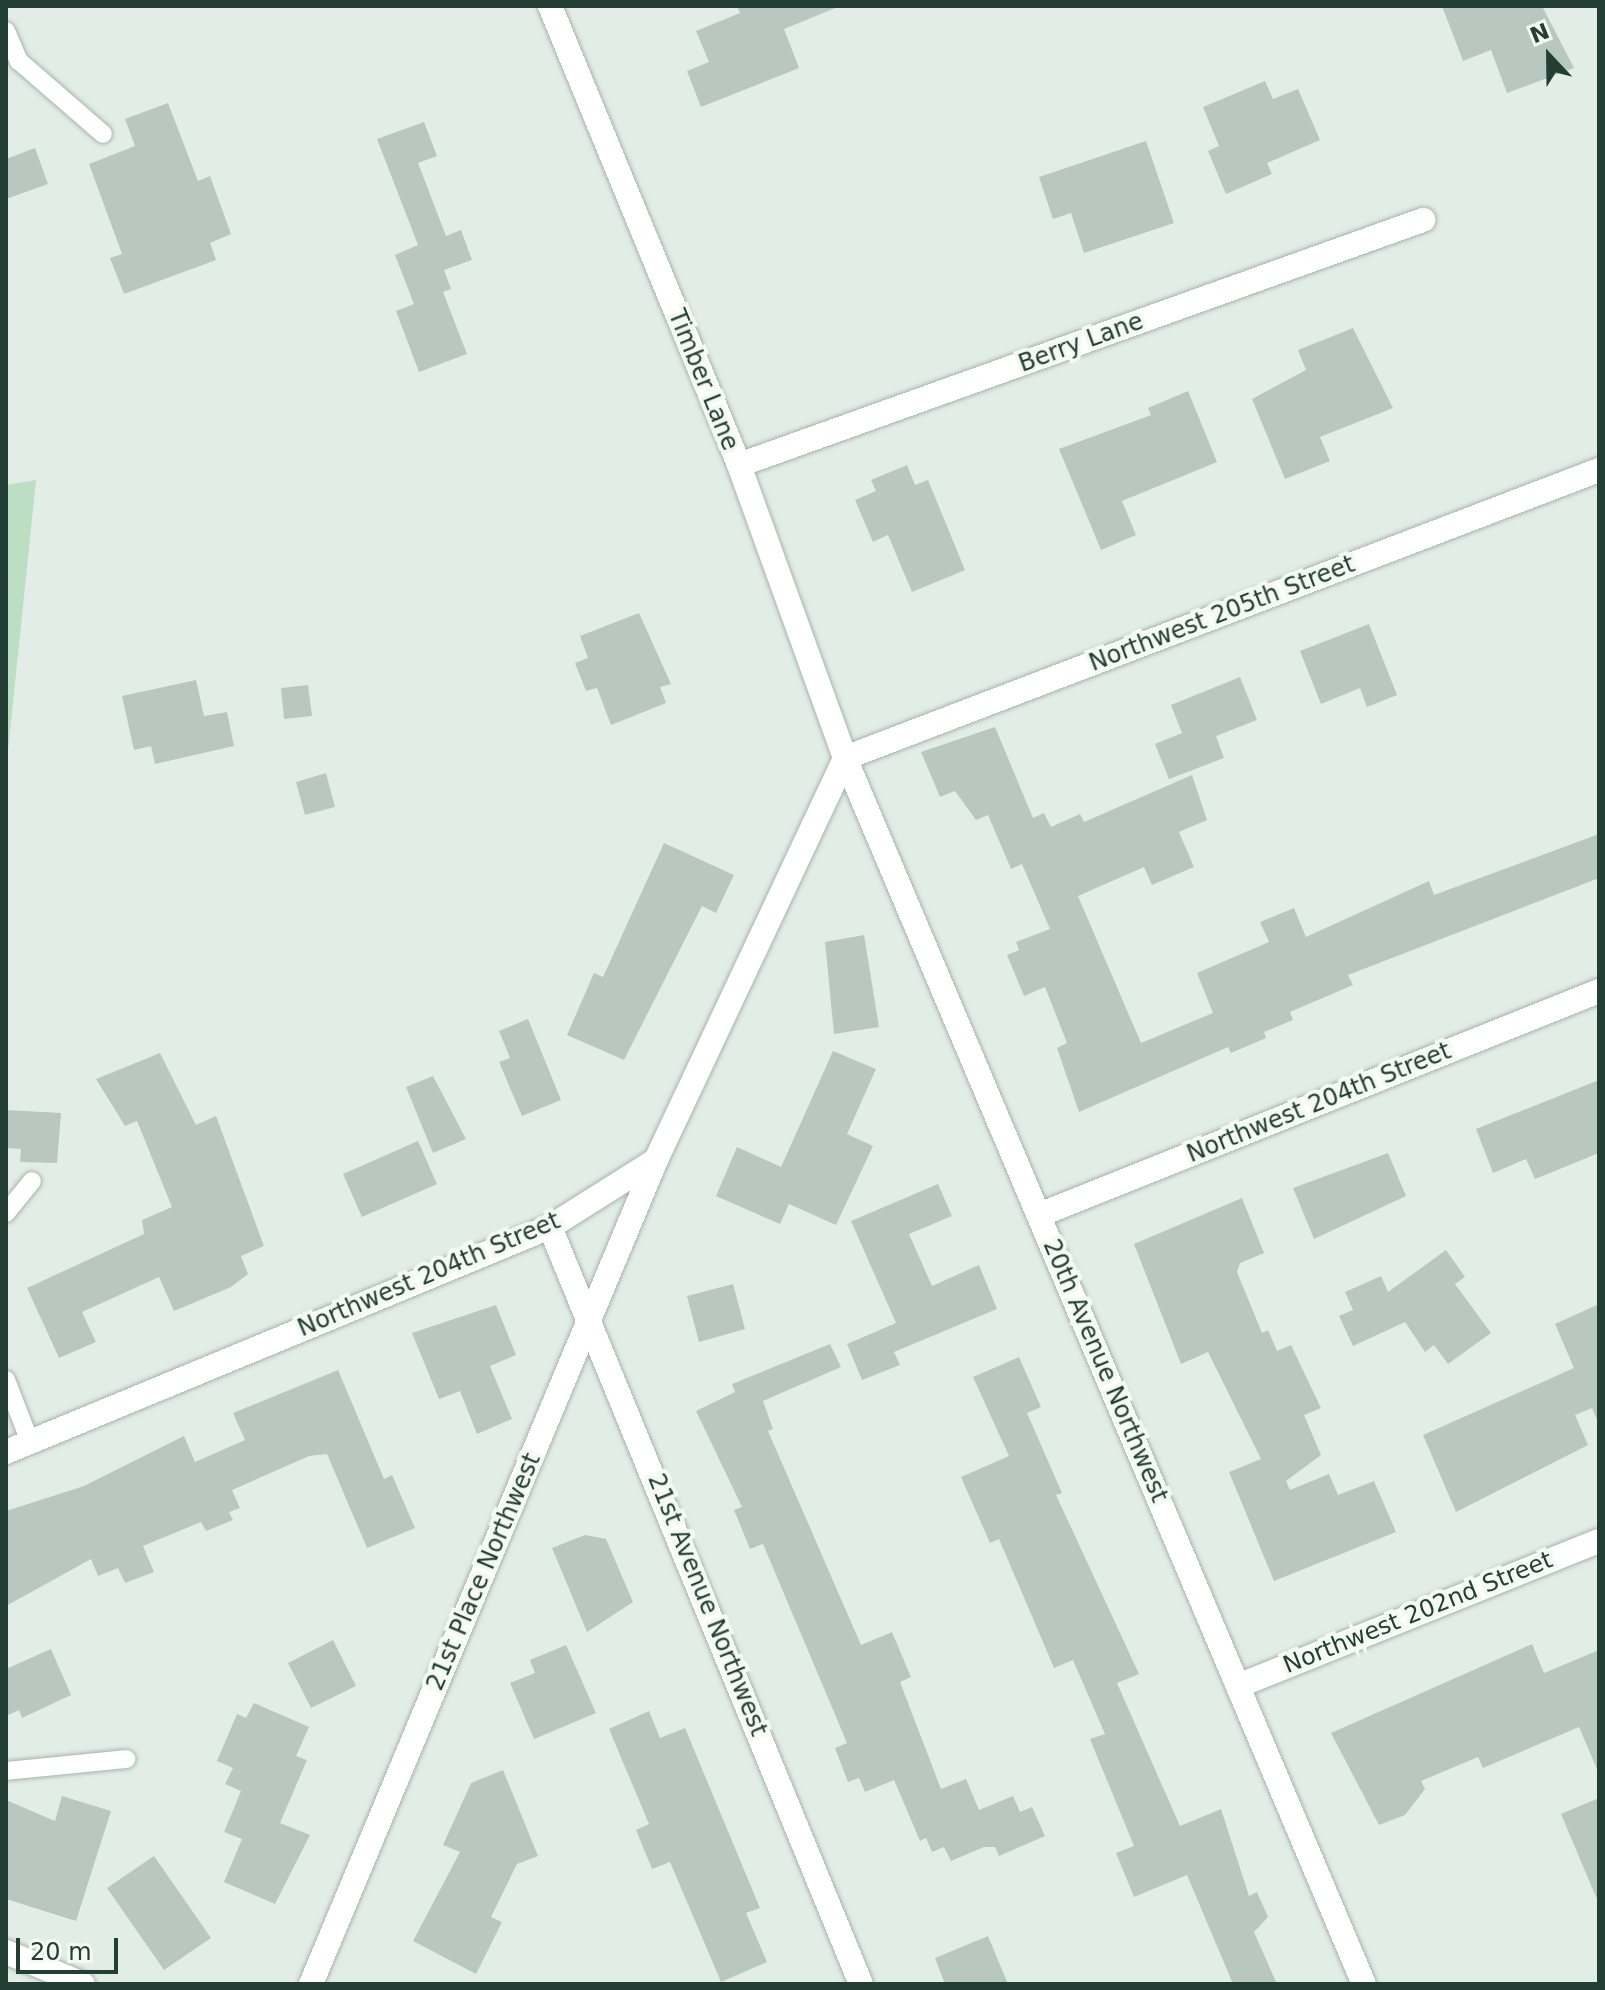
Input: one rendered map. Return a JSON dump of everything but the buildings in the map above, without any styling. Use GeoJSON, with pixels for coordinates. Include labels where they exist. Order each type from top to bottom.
{"type":"FeatureCollection","features":[{"type":"Feature","properties":{"kind":"street","name":"Timber Lane"},"geometry":{"type":"LineString","coordinates":[[550,6],[739,465],[845,758]]}},
{"type":"Feature","properties":{"kind":"street","name":"Berry Lane"},"geometry":{"type":"LineString","coordinates":[[739,465],[1423,220]]}},
{"type":"Feature","properties":{"kind":"street","name":"Northwest 205th Street"},"geometry":{"type":"LineString","coordinates":[[845,758],[1599,470]]}},
{"type":"Feature","properties":{"kind":"street"},"geometry":{"type":"LineString","coordinates":[[656,1160],[845,758]]}},
{"type":"Feature","properties":{"kind":"street","name":"20th Avenue Northwest"},"geometry":{"type":"LineString","coordinates":[[845,758],[1364,1984]]}},
{"type":"Feature","properties":{"kind":"street","name":"Northwest 204th Street"},"geometry":{"type":"LineString","coordinates":[[1039,1215],[1599,991]]}},
{"type":"Feature","properties":{"kind":"street","name":"Northwest 204th Street"},"geometry":{"type":"LineString","coordinates":[[6,1452],[550,1227],[656,1160]]}},
{"type":"Feature","properties":{"kind":"street","name":"21st Place Northwest"},"geometry":{"type":"LineString","coordinates":[[311,1984],[656,1160]]}},
{"type":"Feature","properties":{"kind":"street","name":"21st Avenue Northwest"},"geometry":{"type":"LineString","coordinates":[[550,1227],[591,1319],[861,1984]]}},
{"type":"Feature","properties":{"kind":"street","name":"Northwest 202nd Street"},"geometry":{"type":"LineString","coordinates":[[1238,1686],[1599,1541]]}},
{"type":"Feature","properties":{"kind":"street"},"geometry":{"type":"LineString","coordinates":[[6,1952],[83,1984]]}},
{"type":"Feature","properties":{"kind":"lane"},"geometry":{"type":"LineString","coordinates":[[6,31],[19,61],[103,134]]}},
{"type":"Feature","properties":{"kind":"lane"},"geometry":{"type":"LineString","coordinates":[[6,1213],[32,1181]]}},
{"type":"Feature","properties":{"kind":"lane"},"geometry":{"type":"LineString","coordinates":[[6,1380],[30,1442]]}},
{"type":"Feature","properties":{"kind":"lane"},"geometry":{"type":"LineString","coordinates":[[6,1771],[126,1759]]}},
{"type":"Feature","properties":{"kind":"green space"},"geometry":{"type":"Polygon","coordinates":[[[36,480],[6,771],[6,485],[36,480]]]}}]}
